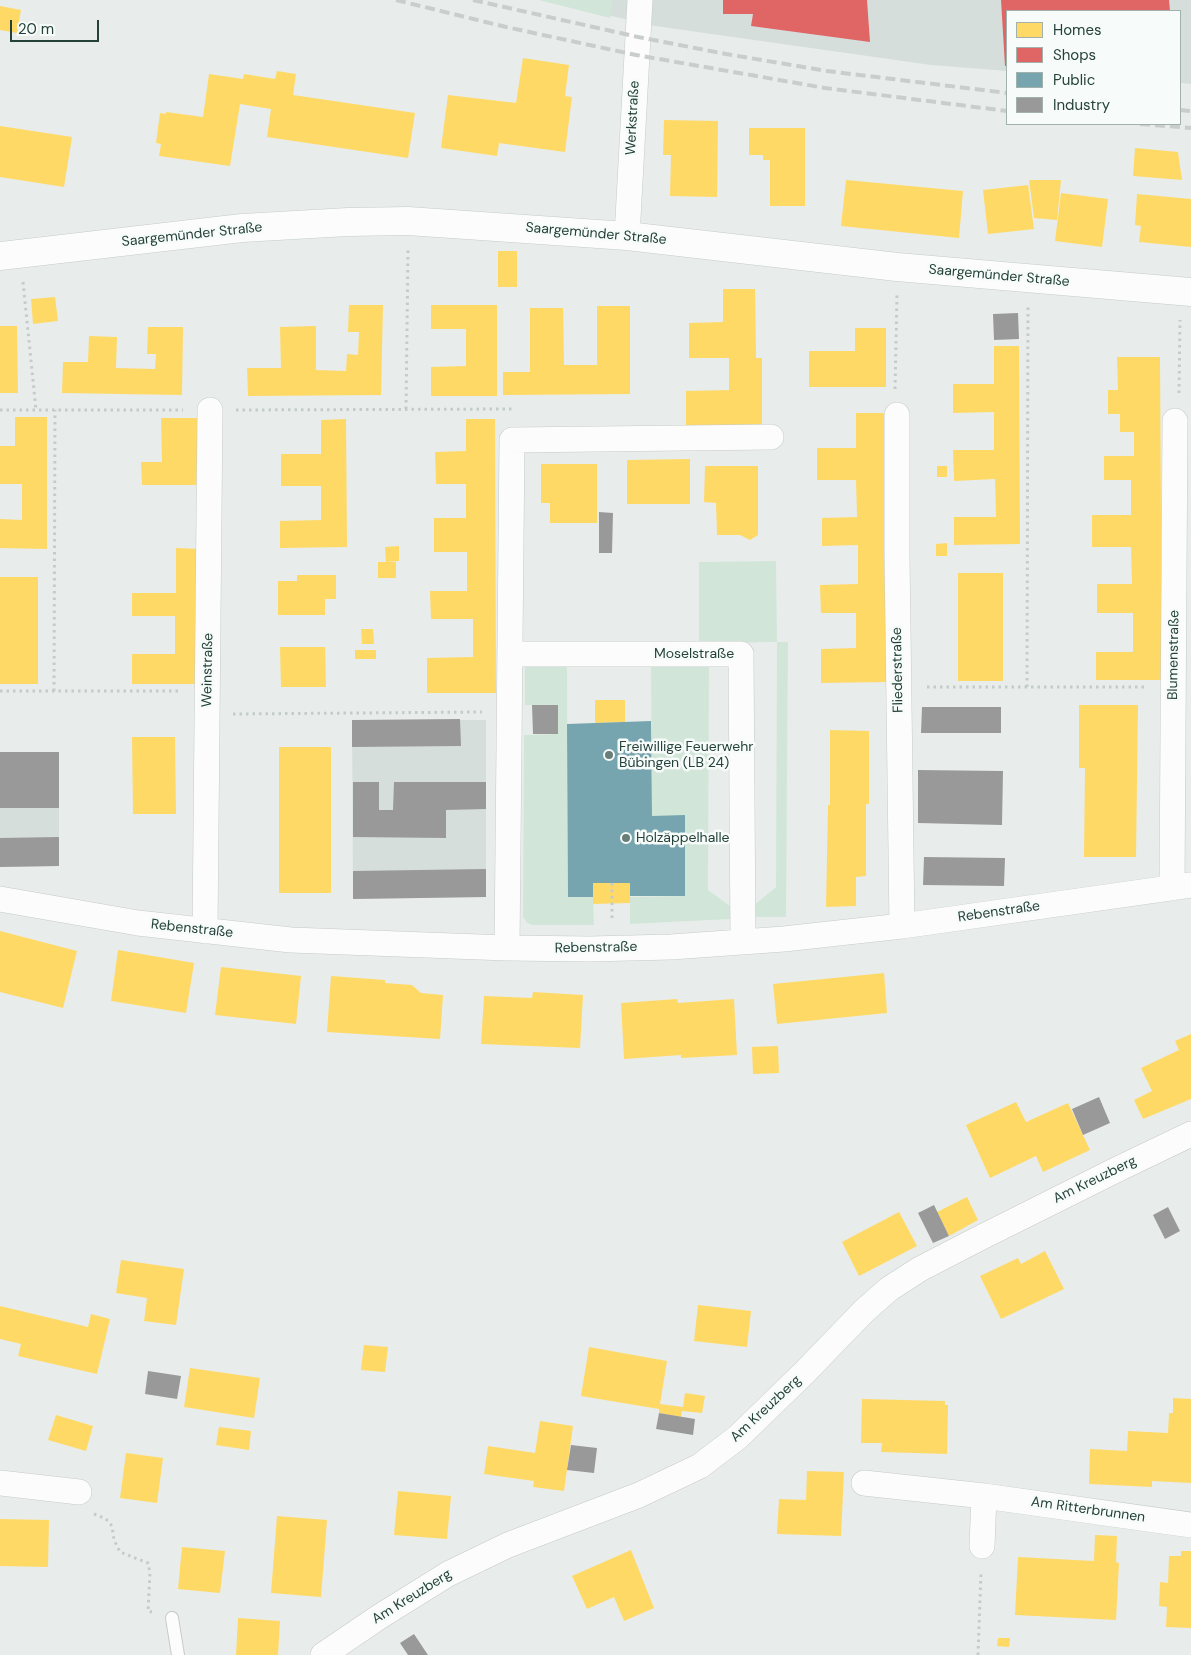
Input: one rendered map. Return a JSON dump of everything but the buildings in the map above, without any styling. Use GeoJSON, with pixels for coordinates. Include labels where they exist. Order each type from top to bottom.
{"type":"FeatureCollection","features":[{"type":"Feature","properties":{"kind":"street","name":"Werkstraße"},"geometry":{"type":"LineString","coordinates":[[628,236],[640,0]]}},
{"type":"Feature","properties":{"kind":"street","name":"Saargemünder Straße"},"geometry":{"type":"LineString","coordinates":[[10,255],[242,228],[348,222],[408,221],[628,236],[1186,301]]}},
{"type":"Feature","properties":{"kind":"street","name":"Weinstraße"},"geometry":{"type":"LineString","coordinates":[[204,931],[210,410]]}},
{"type":"Feature","properties":{"kind":"street","name":"Fliederstraße"},"geometry":{"type":"LineString","coordinates":[[897,415],[898,687],[902,926]]}},
{"type":"Feature","properties":{"kind":"street","name":"Blumenstraße"},"geometry":{"type":"LineString","coordinates":[[1175,421],[1174,687],[1182,886]]}},
{"type":"Feature","properties":{"kind":"street"},"geometry":{"type":"LineString","coordinates":[[507,948],[512,440],[771,437]]}},
{"type":"Feature","properties":{"kind":"street","name":"Moselstraße"},"geometry":{"type":"LineString","coordinates":[[510,654],[741,654],[743,941]]}},
{"type":"Feature","properties":{"kind":"street","name":"Rebenstraße"},"geometry":{"type":"LineString","coordinates":[[0,899],[138,923],[291,940],[507,948],[612,948],[784,939],[902,926],[1182,886]]}},
{"type":"Feature","properties":{"kind":"street","name":"Am Kreuzberg"},"geometry":{"type":"LineString","coordinates":[[323,1655],[448,1574],[508,1546],[639,1495],[700,1466],[738,1437],[804,1374],[864,1311],[889,1289],[953,1251],[1118,1168],[1191,1134]]}},
{"type":"Feature","properties":{"kind":"street"},"geometry":{"type":"LineString","coordinates":[[0,1482],[78,1492]]}},
{"type":"Feature","properties":{"kind":"street","name":"Am Ritterbrunnen"},"geometry":{"type":"LineString","coordinates":[[864,1483],[984,1496],[1191,1525]]}},
{"type":"Feature","properties":{"kind":"street"},"geometry":{"type":"LineString","coordinates":[[982,1546],[984,1496]]}},
{"type":"Feature","properties":{"kind":"lane"},"geometry":{"type":"LineString","coordinates":[[172,1618],[178,1655]]}},
{"type":"Feature","properties":{"kind":"path"},"geometry":{"type":"LineString","coordinates":[[406,409],[408,221]]}},
{"type":"Feature","properties":{"kind":"path"},"geometry":{"type":"LineString","coordinates":[[10,255],[36,410]]}},
{"type":"Feature","properties":{"kind":"path"},"geometry":{"type":"LineString","coordinates":[[897,288],[895,405],[897,415]]}},
{"type":"Feature","properties":{"kind":"path"},"geometry":{"type":"LineString","coordinates":[[1027,687],[1028,299]]}},
{"type":"Feature","properties":{"kind":"path"},"geometry":{"type":"LineString","coordinates":[[1175,421],[1179,400],[1186,301]]}},
{"type":"Feature","properties":{"kind":"path"},"geometry":{"type":"LineString","coordinates":[[0,410],[512,409],[512,440]]}},
{"type":"Feature","properties":{"kind":"path"},"geometry":{"type":"LineString","coordinates":[[54,691],[55,410]]}},
{"type":"Feature","properties":{"kind":"path"},"geometry":{"type":"LineString","coordinates":[[898,687],[1174,687]]}},
{"type":"Feature","properties":{"kind":"path"},"geometry":{"type":"LineString","coordinates":[[0,691],[54,691],[207,703],[510,711]]}},
{"type":"Feature","properties":{"kind":"path"},"geometry":{"type":"LineString","coordinates":[[612,883],[612,948]]}},
{"type":"Feature","properties":{"kind":"path"},"geometry":{"type":"LineString","coordinates":[[93,1514],[106,1519],[112,1526],[114,1540],[120,1552],[148,1563],[150,1573],[148,1611],[172,1618]]}},
{"type":"Feature","properties":{"kind":"path"},"geometry":{"type":"LineString","coordinates":[[978,1655],[980,1592]]}},
{"type":"Feature","properties":{"kind":"shaded area"},"geometry":{"type":"Polygon","coordinates":[[[568,0],[1191,0],[1191,84],[1181,83],[1181,10],[1006,10],[1006,71],[931,65],[655,26],[567,6],[568,0]]]}},
{"type":"Feature","properties":{"kind":"shaded area"},"geometry":{"type":"Polygon","coordinates":[[[352,720],[486,720],[486,897],[353,899],[352,720]]]}},
{"type":"Feature","properties":{"kind":"shaded area"},"geometry":{"type":"Polygon","coordinates":[[[0,752],[59,752],[59,866],[0,867],[0,752]]]}},
{"type":"Feature","properties":{"kind":"green space"},"geometry":{"type":"Polygon","coordinates":[[[539,0],[613,0],[610,18],[539,0]]]}},
{"type":"Feature","properties":{"kind":"green space"},"geometry":{"type":"Polygon","coordinates":[[[776,561],[777,642],[699,643],[699,562],[776,561]]]}},
{"type":"Feature","properties":{"kind":"green space"},"geometry":{"type":"Polygon","coordinates":[[[777,642],[788,642],[786,917],[753,917],[753,906],[776,887],[777,642]]]}},
{"type":"Feature","properties":{"kind":"green space"},"geometry":{"type":"Polygon","coordinates":[[[651,663],[709,663],[708,890],[730,906],[730,919],[630,924],[630,897],[685,896],[685,816],[652,816],[651,663]]]}},
{"type":"Feature","properties":{"kind":"green space"},"geometry":{"type":"Polygon","coordinates":[[[525,664],[567,664],[568,897],[593,897],[594,925],[533,925],[527,923],[523,917],[524,735],[558,734],[557,705],[525,705],[525,664]]]}},
{"type":"Feature","properties":{"kind":"railway"},"geometry":{"type":"LineString","coordinates":[[396,0],[506,27],[636,55],[825,88],[1006,111]]}},
{"type":"Feature","properties":{"kind":"railway"},"geometry":{"type":"LineString","coordinates":[[473,0],[638,37],[726,54],[827,71],[1006,93]]}},
{"type":"Feature","properties":{"kind":"railway"},"geometry":{"type":"LineString","coordinates":[[1181,110],[1191,111]]}},
{"type":"Feature","properties":{"kind":"railway"},"geometry":{"type":"LineString","coordinates":[[1153,125],[1191,128]]}},
{"type":"Feature","properties":{"kind":"place","name":"Freiwillige Feuerwehr Bübingen (LB 24)"},"geometry":{"type":"Point","coordinates":[609,755]}},
{"type":"Feature","properties":{"kind":"place","name":"Holzäppelhalle"},"geometry":{"type":"Point","coordinates":[626,838]}}]}
